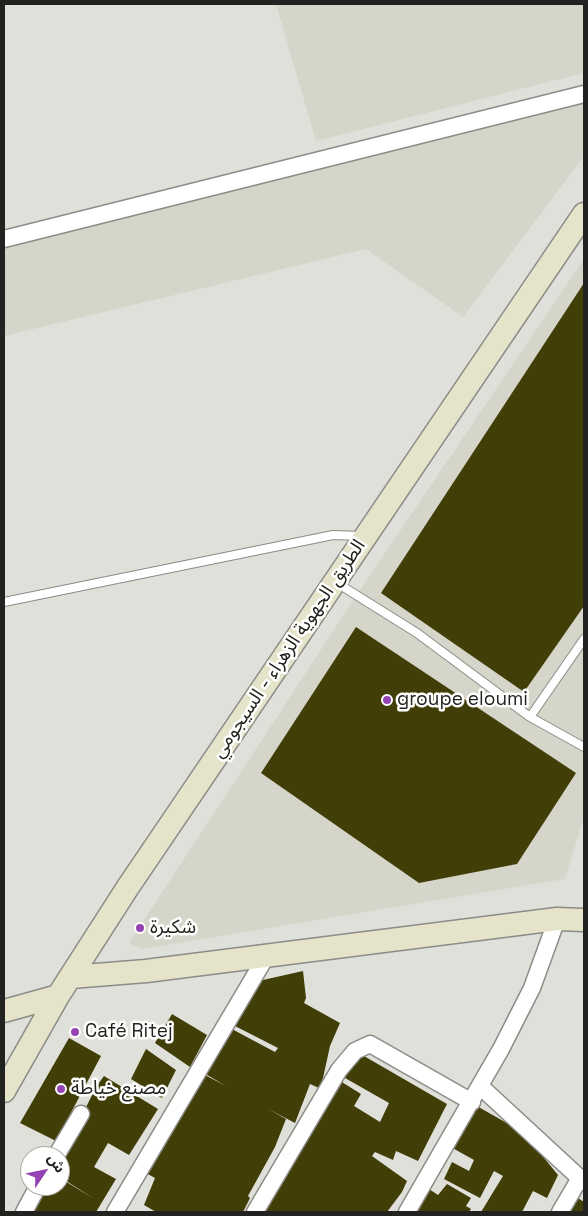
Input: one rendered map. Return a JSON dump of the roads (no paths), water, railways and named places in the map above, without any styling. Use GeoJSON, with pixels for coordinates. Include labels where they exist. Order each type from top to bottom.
{"type":"FeatureCollection","features":[{"type":"Feature","properties":{"kind":"main road","name":"الطريق الجهوية الزهراء - السيجومي"},"geometry":{"type":"LineString","coordinates":[[4,1091],[58,996],[148,856],[584,214]]}},
{"type":"Feature","properties":{"kind":"main road"},"geometry":{"type":"LineString","coordinates":[[71,977],[146,971],[557,919],[584,920]]}},
{"type":"Feature","properties":{"kind":"main road"},"geometry":{"type":"LineString","coordinates":[[4,1011],[58,996]]}},
{"type":"Feature","properties":{"kind":"street"},"geometry":{"type":"LineString","coordinates":[[4,239],[584,94]]}},
{"type":"Feature","properties":{"kind":"street"},"geometry":{"type":"LineString","coordinates":[[407,1212],[472,1102],[532,988],[557,919]]}},
{"type":"Feature","properties":{"kind":"street"},"geometry":{"type":"LineString","coordinates":[[115,1212],[268,955]]}},
{"type":"Feature","properties":{"kind":"street"},"geometry":{"type":"LineString","coordinates":[[255,1212],[339,1070],[355,1051],[370,1044],[472,1102]]}},
{"type":"Feature","properties":{"kind":"street"},"geometry":{"type":"LineString","coordinates":[[480,1086],[582,1180],[560,1212]]}},
{"type":"Feature","properties":{"kind":"street"},"geometry":{"type":"LineString","coordinates":[[62,1146],[81,1114]]}},
{"type":"Feature","properties":{"kind":"street"},"geometry":{"type":"LineString","coordinates":[[24,1212],[33,1196]]}},
{"type":"Feature","properties":{"kind":"lane"},"geometry":{"type":"LineString","coordinates":[[4,602],[333,535],[366,536]]}},
{"type":"Feature","properties":{"kind":"lane"},"geometry":{"type":"LineString","coordinates":[[335,582],[417,632],[530,716],[584,747]]}},
{"type":"Feature","properties":{"kind":"lane"},"geometry":{"type":"LineString","coordinates":[[530,716],[584,639]]}},
{"type":"Feature","properties":{"kind":"place","name":"groupe eloumi"},"geometry":{"type":"Point","coordinates":[387,700]}},
{"type":"Feature","properties":{"kind":"place","name":"شكيرة"},"geometry":{"type":"Point","coordinates":[140,928]}},
{"type":"Feature","properties":{"kind":"place","name":"Café Ritej"},"geometry":{"type":"Point","coordinates":[75,1032]}},
{"type":"Feature","properties":{"kind":"place","name":"مصنع خياطة"},"geometry":{"type":"Point","coordinates":[61,1089]}}]}
